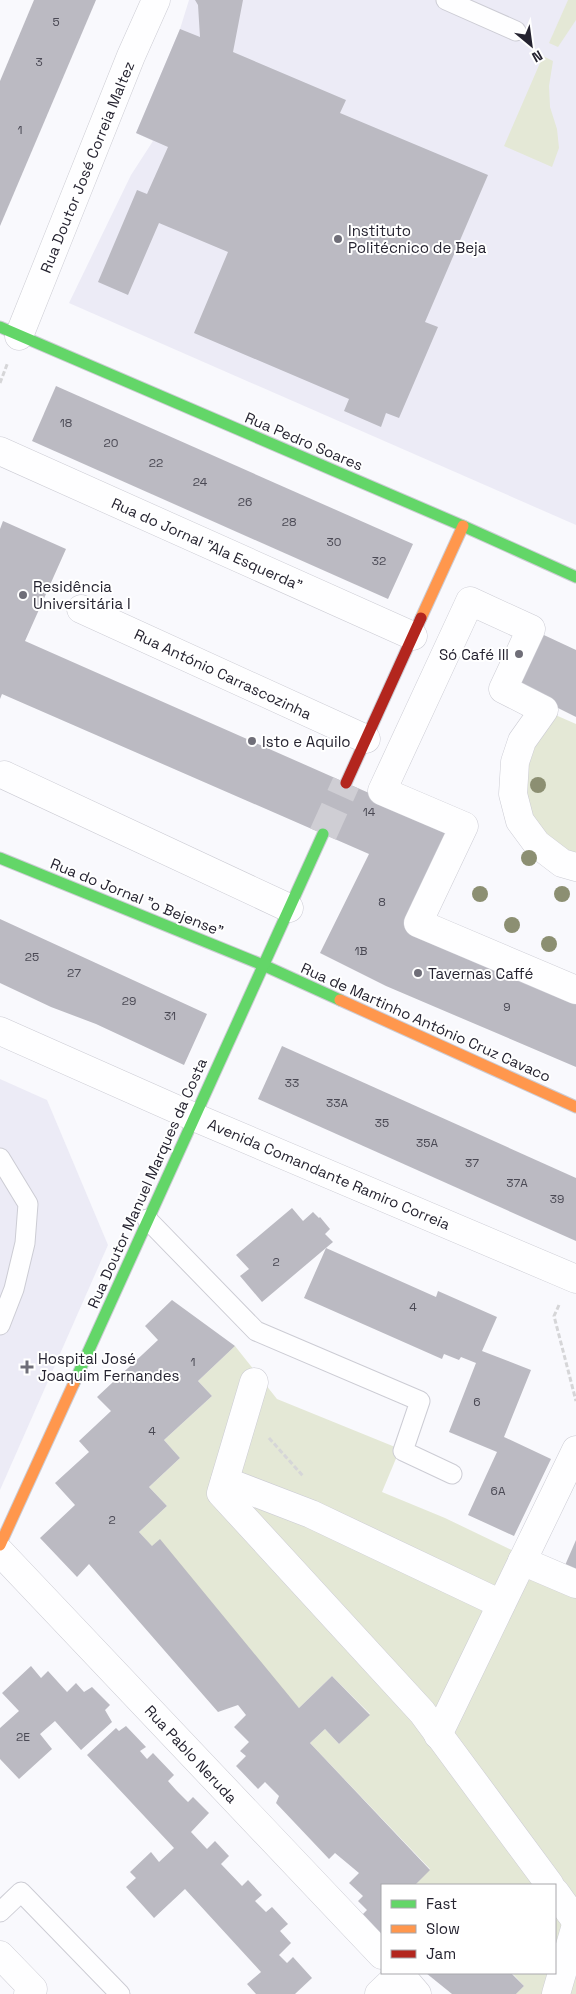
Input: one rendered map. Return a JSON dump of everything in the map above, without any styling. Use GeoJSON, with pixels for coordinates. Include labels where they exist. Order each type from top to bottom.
{"type":"FeatureCollection","features":[{"type":"Feature","properties":{"kind":"street","name":"Rua Doutor José Correia Maltez"},"geometry":{"type":"LineString","coordinates":[[9,332],[156,0]]}},
{"type":"Feature","properties":{"kind":"street","name":"Rua Pedro Soares"},"geometry":{"type":"LineString","coordinates":[[9,332],[463,526],[576,577]]}},
{"type":"Feature","properties":{"kind":"street","name":"Rua do Jornal \"Ala Esquerda\""},"geometry":{"type":"LineString","coordinates":[[0,452],[413,636]]}},
{"type":"Feature","properties":{"kind":"street"},"geometry":{"type":"LineString","coordinates":[[346,783],[463,526]]}},
{"type":"Feature","properties":{"kind":"street"},"geometry":{"type":"LineString","coordinates":[[576,867],[562,863],[537,844],[520,821],[513,794],[515,762],[522,741],[544,710],[503,689],[531,629],[470,601],[382,791],[464,826],[418,923],[576,990]]}},
{"type":"Feature","properties":{"kind":"street","name":"Rua António Carrascozinha"},"geometry":{"type":"LineString","coordinates":[[81,609],[366,739]]}},
{"type":"Feature","properties":{"kind":"street"},"geometry":{"type":"LineString","coordinates":[[4,775],[289,908]]}},
{"type":"Feature","properties":{"kind":"street","name":"Rua Doutor Manuel Marques da Costa"},"geometry":{"type":"LineString","coordinates":[[0,1545],[323,834]]}},
{"type":"Feature","properties":{"kind":"street","name":"Rua do Jornal \"o Bejense\""},"geometry":{"type":"LineString","coordinates":[[0,858],[263,965]]}},
{"type":"Feature","properties":{"kind":"street","name":"Rua de Martinho António Cruz Cavaco"},"geometry":{"type":"LineString","coordinates":[[263,965],[576,1107]]}},
{"type":"Feature","properties":{"kind":"street","name":"Avenida Comandante Ramiro Correia"},"geometry":{"type":"LineString","coordinates":[[0,1031],[194,1117],[574,1278]]}},
{"type":"Feature","properties":{"kind":"street"},"geometry":{"type":"LineString","coordinates":[[254,1382],[221,1494],[422,1712],[549,1884]]}},
{"type":"Feature","properties":{"kind":"street"},"geometry":{"type":"LineString","coordinates":[[438,1735],[576,1450]]}},
{"type":"Feature","properties":{"kind":"street"},"geometry":{"type":"LineString","coordinates":[[225,1481],[311,1514],[501,1604]]}},
{"type":"Feature","properties":{"kind":"street","name":"Rua Pablo Neruda"},"geometry":{"type":"LineString","coordinates":[[0,1552],[381,1955]]}},
{"type":"Feature","properties":{"kind":"street"},"geometry":{"type":"LineString","coordinates":[[522,1561],[576,1584]]}},
{"type":"Feature","properties":{"kind":"street"},"geometry":{"type":"LineString","coordinates":[[556,1893],[576,1921]]}},
{"type":"Feature","properties":{"kind":"street"},"geometry":{"type":"LineString","coordinates":[[556,1994],[576,1925]]}},
{"type":"Feature","properties":{"kind":"street"},"geometry":{"type":"LineString","coordinates":[[0,1955],[32,1992]]}},
{"type":"Feature","properties":{"kind":"street"},"geometry":{"type":"LineString","coordinates":[[378,1994],[399,1974]]}},
{"type":"Feature","properties":{"kind":"lane"},"geometry":{"type":"LineString","coordinates":[[446,0],[516,31]]}},
{"type":"Feature","properties":{"kind":"lane"},"geometry":{"type":"LineString","coordinates":[[0,1158],[28,1204],[25,1242],[14,1289],[0,1325]]}},
{"type":"Feature","properties":{"kind":"lane"},"geometry":{"type":"LineString","coordinates":[[147,1219],[256,1331],[420,1401],[403,1451],[452,1474]]}},
{"type":"Feature","properties":{"kind":"lane"},"geometry":{"type":"LineString","coordinates":[[0,1912],[21,1892],[120,1994]]}},
{"type":"Feature","properties":{"kind":"path"},"geometry":{"type":"LineString","coordinates":[[574,1278],[554,1316],[576,1402]]}},
{"type":"Feature","properties":{"kind":"path"},"geometry":{"type":"LineString","coordinates":[[243,1419],[258,1426],[306,1480]]}},
{"type":"Feature","properties":{"kind":"shaded area","name":"Instituto Politécnico de Beja"},"geometry":{"type":"Polygon","coordinates":[[[189,0],[576,0],[576,525],[69,303],[131,175],[153,141],[136,133],[180,29],[189,0]]]}},
{"type":"Feature","properties":{"kind":"shaded area","name":"Hospital José Joaquim Fernandes"},"geometry":{"type":"Polygon","coordinates":[[[0,1079],[47,1100],[108,1245],[0,1490],[0,1079]]]}},
{"type":"Feature","properties":{"kind":"green space"},"geometry":{"type":"Polygon","coordinates":[[[568,0],[576,0],[576,20],[558,47],[549,43],[568,0]]]}},
{"type":"Feature","properties":{"kind":"green space"},"geometry":{"type":"Polygon","coordinates":[[[543,56],[553,61],[549,86],[550,107],[557,129],[559,148],[552,167],[504,146],[543,56]]]}},
{"type":"Feature","properties":{"kind":"green space"},"geometry":{"type":"Polygon","coordinates":[[[544,710],[576,724],[576,867],[537,844],[515,762],[544,710]]]}},
{"type":"Feature","properties":{"kind":"green space"},"geometry":{"type":"Polygon","coordinates":[[[235,1346],[277,1399],[400,1449],[382,1492],[445,1518],[576,1581],[576,1994],[516,1994],[524,1986],[513,1974],[556,1974],[556,1884],[416,1884],[430,1869],[310,1743],[325,1729],[339,1744],[370,1714],[332,1676],[299,1708],[139,1532],[167,1506],[149,1487],[180,1458],[164,1440],[212,1396],[198,1381],[235,1346]]]}},
{"type":"Feature","properties":{"kind":"building"},"geometry":{"type":"Polygon","coordinates":[[[34,0],[96,0],[0,226],[0,81],[34,0]]]}},
{"type":"Feature","properties":{"kind":"building","name":"Instituto Politécnico de Beja"},"geometry":{"type":"Polygon","coordinates":[[[195,0],[243,0],[233,52],[346,100],[340,113],[488,175],[425,322],[438,327],[399,418],[386,413],[381,427],[344,411],[349,399],[194,333],[228,252],[159,223],[128,295],[98,282],[137,190],[147,194],[168,147],[136,133],[180,29],[200,37],[198,5],[195,0]]]}},
{"type":"Feature","properties":{"kind":"building"},"geometry":{"type":"Polygon","coordinates":[[[56,386],[413,544],[388,599],[32,441],[56,386]]]}},
{"type":"Feature","properties":{"kind":"building"},"geometry":{"type":"Polygon","coordinates":[[[3,521],[66,549],[25,641],[455,831],[408,931],[576,1001],[576,1067],[386,986],[320,953],[369,854],[2,694],[0,699],[0,529],[3,521]]]}},
{"type":"Feature","properties":{"kind":"building"},"geometry":{"type":"Polygon","coordinates":[[[531,629],[576,650],[576,717],[506,682],[531,629]]]}},
{"type":"Feature","properties":{"kind":"building"},"geometry":{"type":"Polygon","coordinates":[[[0,919],[207,1014],[184,1065],[96,1024],[51,1007],[0,983],[0,919]]]}},
{"type":"Feature","properties":{"kind":"building"},"geometry":{"type":"Polygon","coordinates":[[[282,1046],[576,1178],[576,1241],[258,1099],[282,1046]]]}},
{"type":"Feature","properties":{"kind":"building"},"geometry":{"type":"Polygon","coordinates":[[[292,1208],[303,1221],[313,1212],[320,1217],[330,1229],[325,1234],[333,1242],[262,1302],[240,1276],[249,1269],[236,1255],[292,1208]]]}},
{"type":"Feature","properties":{"kind":"building"},"geometry":{"type":"Polygon","coordinates":[[[326,1248],[436,1297],[438,1291],[497,1317],[482,1351],[531,1370],[504,1437],[551,1459],[514,1536],[468,1515],[497,1452],[449,1432],[476,1363],[461,1357],[459,1360],[444,1354],[442,1359],[304,1298],[326,1248]]]}},
{"type":"Feature","properties":{"kind":"building"},"geometry":{"type":"Polygon","coordinates":[[[172,1300],[235,1346],[198,1381],[212,1396],[164,1440],[180,1458],[149,1487],[167,1506],[139,1532],[152,1546],[160,1539],[299,1708],[332,1676],[370,1715],[339,1744],[325,1729],[310,1743],[430,1870],[416,1884],[381,1884],[381,1936],[359,1918],[367,1910],[358,1901],[363,1896],[349,1883],[359,1873],[335,1853],[329,1859],[276,1803],[279,1796],[265,1782],[258,1789],[236,1766],[246,1756],[240,1751],[249,1742],[234,1727],[246,1715],[238,1705],[218,1712],[89,1564],[77,1577],[40,1538],[75,1505],[55,1483],[89,1452],[79,1441],[111,1411],[97,1397],[158,1340],[145,1326],[172,1300]]]}},
{"type":"Feature","properties":{"kind":"building"},"geometry":{"type":"Polygon","coordinates":[[[576,1540],[576,1576],[563,1570],[576,1540]]]}},
{"type":"Feature","properties":{"kind":"building"},"geometry":{"type":"Polygon","coordinates":[[[31,1666],[41,1678],[48,1671],[67,1692],[76,1683],[84,1692],[92,1687],[110,1705],[105,1710],[112,1722],[81,1750],[55,1721],[40,1734],[52,1749],[19,1779],[0,1759],[0,1728],[19,1711],[2,1693],[31,1666]]]}},
{"type":"Feature","properties":{"kind":"building"},"geometry":{"type":"Polygon","coordinates":[[[126,1726],[146,1747],[140,1751],[147,1759],[153,1753],[174,1775],[168,1781],[176,1790],[188,1802],[193,1797],[209,1813],[191,1832],[207,1849],[215,1841],[229,1856],[221,1864],[242,1886],[248,1880],[262,1895],[255,1901],[266,1912],[272,1907],[288,1924],[280,1931],[291,1943],[279,1955],[287,1963],[293,1957],[312,1978],[295,1994],[256,1994],[247,1984],[261,1972],[185,1889],[154,1918],[126,1887],[136,1878],[130,1872],[151,1852],[159,1862],[174,1848],[87,1755],[116,1728],[119,1731],[126,1726]]]}},
{"type":"Feature","properties":{"kind":"building"},"geometry":{"type":"Polygon","coordinates":[[[427,1974],[512,1974],[524,1986],[516,1994],[452,1994],[427,1974]]]}},
{"type":"Feature","properties":{"kind":"tunnel"},"geometry":{"type":"LineString","coordinates":[[323,834],[346,783]]}},
{"type":"Feature","properties":{"kind":"traffic: fast"},"geometry":{"type":"LineString","coordinates":[[0,327],[463,526],[576,577]]}},
{"type":"Feature","properties":{"kind":"traffic: fast"},"geometry":{"type":"LineString","coordinates":[[74,1383],[323,834]]}},
{"type":"Feature","properties":{"kind":"traffic: fast"},"geometry":{"type":"LineString","coordinates":[[0,858],[263,965],[340,1000]]}},
{"type":"Feature","properties":{"kind":"traffic: slow"},"geometry":{"type":"LineString","coordinates":[[421,618],[463,526]]}},
{"type":"Feature","properties":{"kind":"traffic: slow"},"geometry":{"type":"LineString","coordinates":[[340,1000],[576,1107]]}},
{"type":"Feature","properties":{"kind":"traffic: slow"},"geometry":{"type":"LineString","coordinates":[[0,1545],[74,1383]]}},
{"type":"Feature","properties":{"kind":"traffic: jam"},"geometry":{"type":"LineString","coordinates":[[346,783],[421,618]]}},
{"type":"Feature","properties":{"kind":"place","name":"Instituto Politécnico de Beja"},"geometry":{"type":"Point","coordinates":[338,239]}},
{"type":"Feature","properties":{"kind":"place","name":"Residência Universitária I"},"geometry":{"type":"Point","coordinates":[23,595]}},
{"type":"Feature","properties":{"kind":"place","name":"Só Café III"},"geometry":{"type":"Point","coordinates":[519,654]}},
{"type":"Feature","properties":{"kind":"place","name":"Isto e Aquilo"},"geometry":{"type":"Point","coordinates":[252,741]}},
{"type":"Feature","properties":{"kind":"place","name":"Tavernas Caffé"},"geometry":{"type":"Point","coordinates":[418,973]}},
{"type":"Feature","properties":{"kind":"place","name":"Hospital José Joaquim Fernandes"},"geometry":{"type":"Point","coordinates":[27,1367]}}]}
